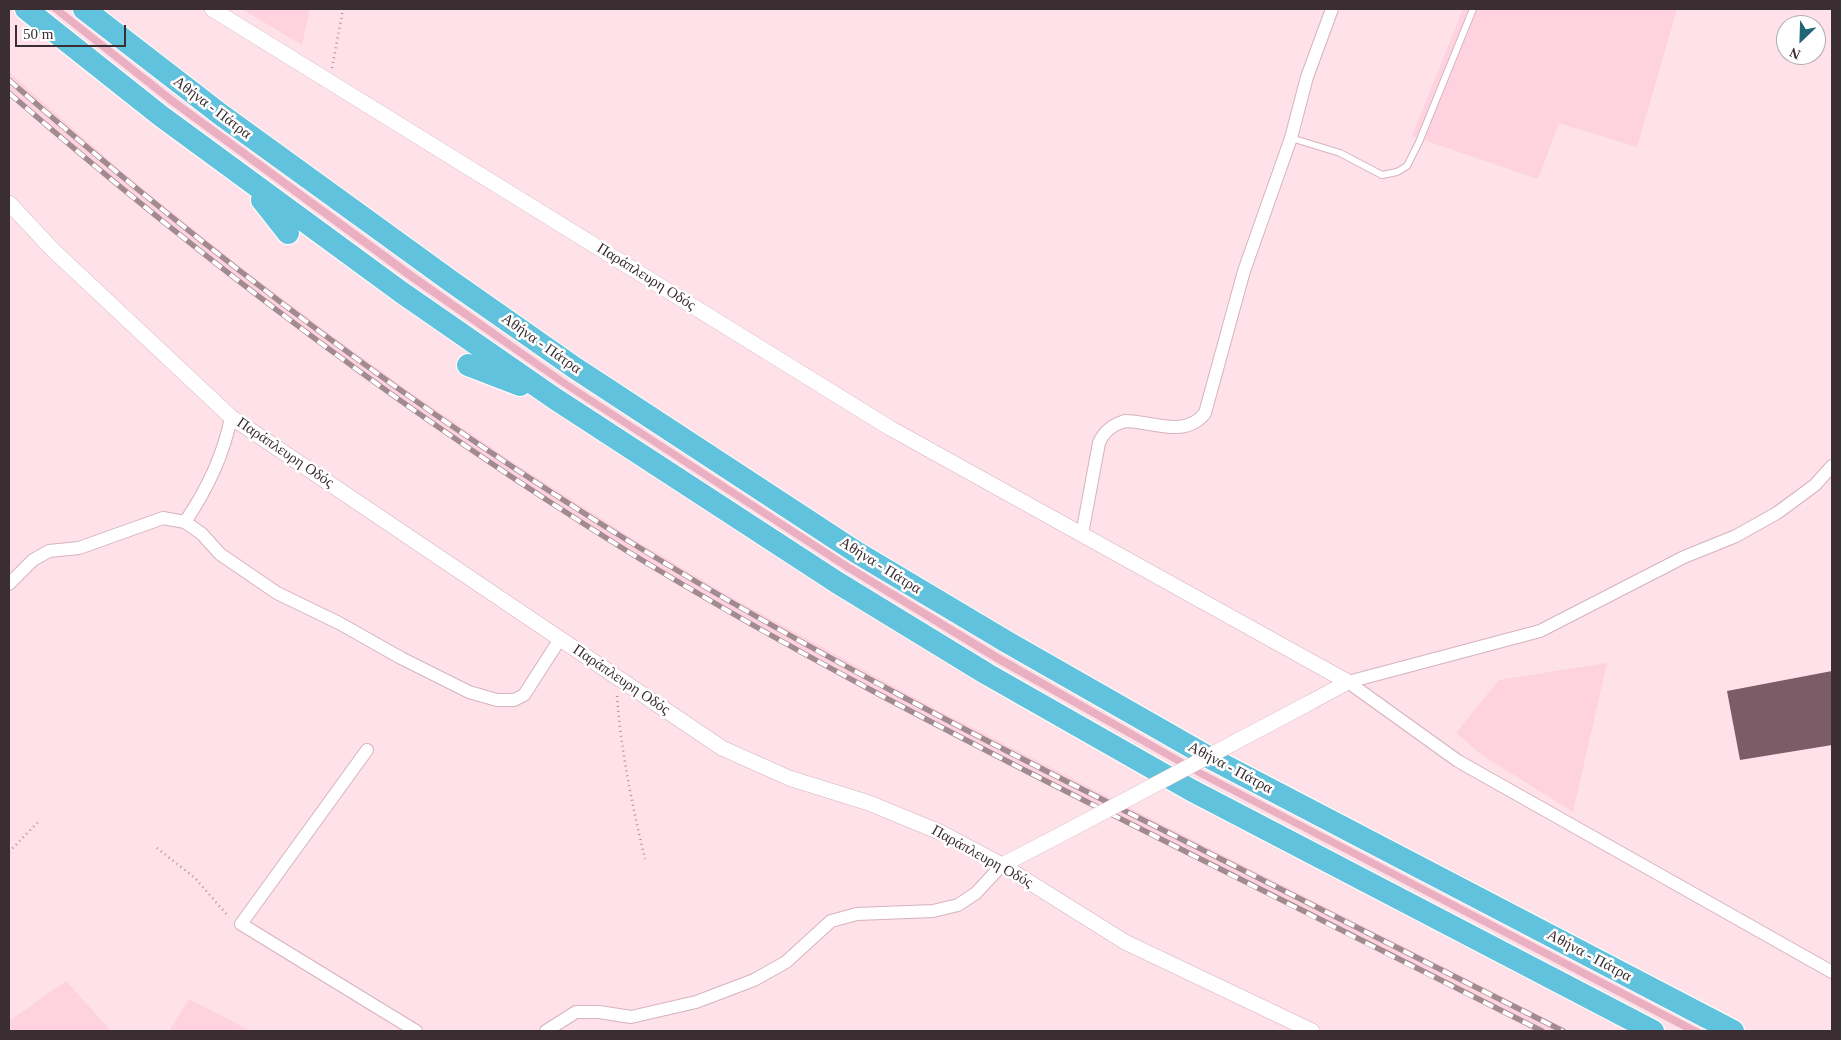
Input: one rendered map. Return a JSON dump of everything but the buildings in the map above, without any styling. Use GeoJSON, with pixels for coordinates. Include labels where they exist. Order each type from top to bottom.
{"type":"FeatureCollection","features":[{"type":"Feature","properties":{"kind":"highway"},"geometry":{"type":"LineString","coordinates":[[26,9],[124,88],[401,292],[554,398],[838,583],[987,674],[1191,790],[1653,1031]]}},
{"type":"Feature","properties":{"kind":"highway","name":"Αθήνα - Πάτρα"},"geometry":{"type":"LineString","coordinates":[[84,9],[220,114],[467,293],[575,368],[865,557],[1006,642],[1212,759],[1733,1031]]}},
{"type":"Feature","properties":{"kind":"highway"},"geometry":{"type":"LineString","coordinates":[[242,176],[288,233]]}},
{"type":"Feature","properties":{"kind":"highway"},"geometry":{"type":"LineString","coordinates":[[468,365],[554,398]]}},
{"type":"Feature","properties":{"kind":"street","name":"Παράπλευρη Οδός"},"geometry":{"type":"LineString","coordinates":[[212,9],[890,428],[1348,682]]}},
{"type":"Feature","properties":{"kind":"street"},"geometry":{"type":"LineString","coordinates":[[1082,534],[1099,443],[1105,432],[1117,423],[1125,421],[1182,428],[1194,424],[1205,413],[1244,271],[1291,138],[1306,77],[1332,9]]}},
{"type":"Feature","properties":{"kind":"street","name":"Παράπλευρη Οδός"},"geometry":{"type":"LineString","coordinates":[[9,203],[53,250],[231,417],[722,748],[790,778],[869,802],[942,833],[1002,865],[1125,942],[1312,1031]]}},
{"type":"Feature","properties":{"kind":"street"},"geometry":{"type":"LineString","coordinates":[[185,522],[203,493],[219,457],[227,438],[231,417]]}},
{"type":"Feature","properties":{"kind":"street"},"geometry":{"type":"LineString","coordinates":[[546,1031],[576,1012],[599,1012],[631,1017],[696,1002],[754,980],[786,962],[831,921],[857,914],[933,911],[958,905],[976,893],[1002,865],[1348,682],[1540,630],[1684,557],[1736,536],[1778,513],[1815,485],[1832,466]]}},
{"type":"Feature","properties":{"kind":"street"},"geometry":{"type":"LineString","coordinates":[[9,584],[33,560],[49,551],[79,548],[163,518],[185,522],[202,534],[220,554],[277,593],[339,623],[401,658],[469,692],[497,700],[514,700],[524,695],[560,639]]}},
{"type":"Feature","properties":{"kind":"street"},"geometry":{"type":"LineString","coordinates":[[1348,682],[1458,761],[1832,972]]}},
{"type":"Feature","properties":{"kind":"street"},"geometry":{"type":"LineString","coordinates":[[367,750],[241,924],[416,1031]]}},
{"type":"Feature","properties":{"kind":"lane"},"geometry":{"type":"LineString","coordinates":[[1291,138],[1340,153],[1382,175],[1397,172],[1407,166],[1419,142],[1473,9]]}},
{"type":"Feature","properties":{"kind":"path"},"geometry":{"type":"LineString","coordinates":[[330,81],[343,9]]}},
{"type":"Feature","properties":{"kind":"path"},"geometry":{"type":"LineString","coordinates":[[616,677],[621,736],[632,807],[645,859]]}},
{"type":"Feature","properties":{"kind":"path"},"geometry":{"type":"LineString","coordinates":[[9,852],[38,822]]}},
{"type":"Feature","properties":{"kind":"path"},"geometry":{"type":"LineString","coordinates":[[157,848],[206,888],[225,914],[241,924]]}},
{"type":"Feature","properties":{"kind":"shaded area"},"geometry":{"type":"Polygon","coordinates":[[[50,9],[62,9],[175,98],[413,272],[566,380],[850,564],[999,654],[1202,770],[1703,1031],[1686,1031],[1198,776],[994,661],[845,570],[562,386],[408,279],[171,105],[50,9]]]}},
{"type":"Feature","properties":{"kind":"shaded area"},"geometry":{"type":"Polygon","coordinates":[[[242,9],[310,9],[302,45],[242,9]]]}},
{"type":"Feature","properties":{"kind":"shaded area"},"geometry":{"type":"Polygon","coordinates":[[[1463,9],[1677,9],[1637,147],[1559,123],[1538,179],[1412,136],[1463,9]]]}},
{"type":"Feature","properties":{"kind":"shaded area"},"geometry":{"type":"Polygon","coordinates":[[[9,72],[122,172],[238,265],[335,338],[517,465],[635,540],[736,600],[939,711],[1570,1031],[1535,1031],[1193,858],[932,725],[728,613],[627,553],[509,479],[327,351],[228,277],[113,185],[9,94],[9,72]]]}},
{"type":"Feature","properties":{"kind":"shaded area"},"geometry":{"type":"Polygon","coordinates":[[[1607,663],[1573,812],[1482,755],[1456,733],[1499,680],[1607,663]]]}},
{"type":"Feature","properties":{"kind":"shaded area"},"geometry":{"type":"Polygon","coordinates":[[[66,981],[111,1031],[9,1031],[9,1021],[66,981]]]}},
{"type":"Feature","properties":{"kind":"shaded area"},"geometry":{"type":"Polygon","coordinates":[[[189,999],[251,1031],[169,1031],[189,999]]]}},
{"type":"Feature","properties":{"kind":"railway"},"geometry":{"type":"LineString","coordinates":[[9,80],[158,206],[312,326],[471,439],[635,545],[770,624],[907,699],[1563,1031]]}},
{"type":"Feature","properties":{"kind":"railway"},"geometry":{"type":"LineString","coordinates":[[9,93],[157,216],[309,334],[465,446],[627,551],[810,657],[933,723],[1542,1031]]}}]}
